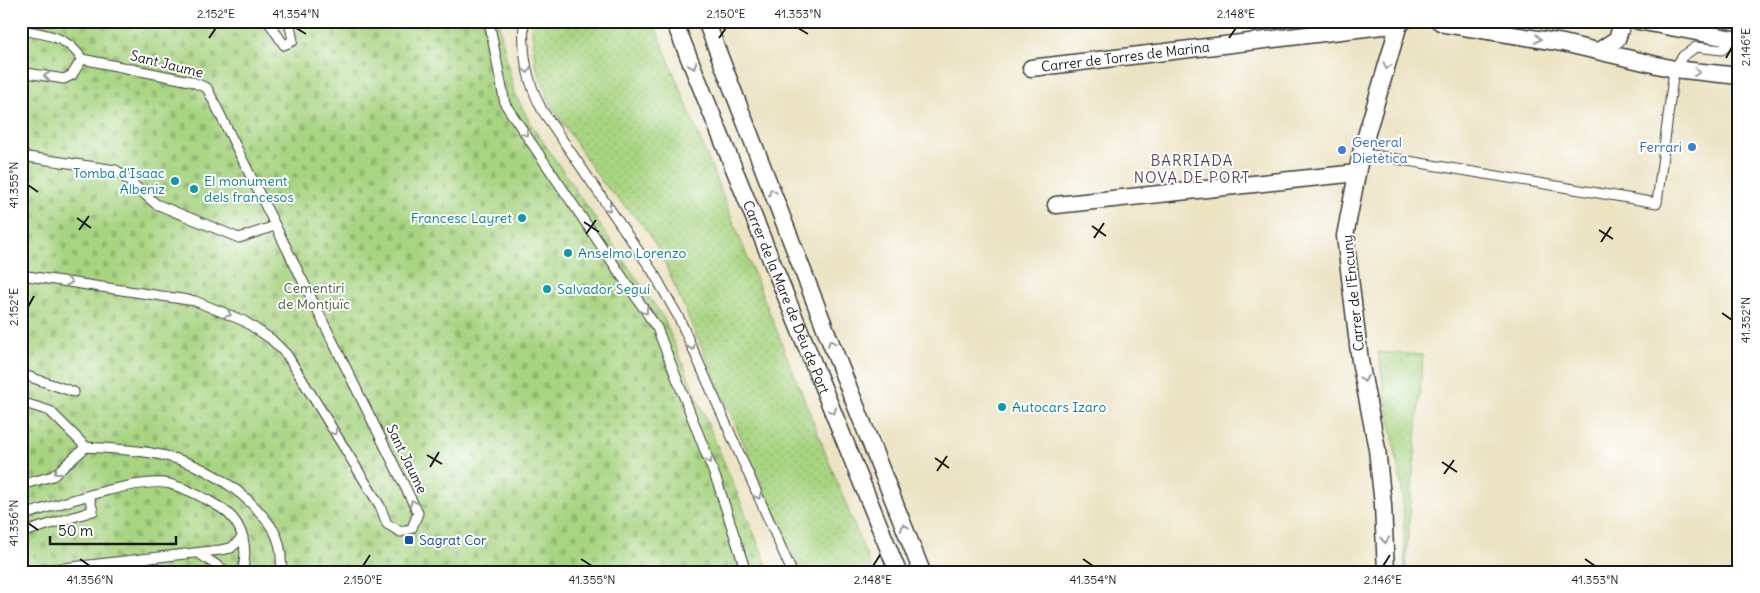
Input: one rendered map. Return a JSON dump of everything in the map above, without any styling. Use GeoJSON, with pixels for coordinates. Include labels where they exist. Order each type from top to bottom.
{"type":"FeatureCollection","features":[{"type":"Feature","properties":{"kind":"street","name":"Carrer de la Mare de Déu de Port"},"geometry":{"type":"LineString","coordinates":[[674,21],[898,572]]}},
{"type":"Feature","properties":{"kind":"street","name":"Carrer de la Mare de Déu de Port"},"geometry":{"type":"LineString","coordinates":[[706,21],[922,572]]}},
{"type":"Feature","properties":{"kind":"street"},"geometry":{"type":"LineString","coordinates":[[1439,21],[1444,24],[1563,43],[1674,69],[1731,75]]}},
{"type":"Feature","properties":{"kind":"street"},"geometry":{"type":"LineString","coordinates":[[1599,51],[1617,39],[1623,21]]}},
{"type":"Feature","properties":{"kind":"street"},"geometry":{"type":"LineString","coordinates":[[1638,21],[1737,40]]}},
{"type":"Feature","properties":{"kind":"street","name":"Carrer de Torres de Marina"},"geometry":{"type":"LineString","coordinates":[[1031,68],[1402,23]]}},
{"type":"Feature","properties":{"kind":"street","name":"Carrer de l'Encuny"},"geometry":{"type":"LineString","coordinates":[[1386,572],[1383,505],[1376,449],[1360,361],[1345,236],[1361,153],[1402,23]]}},
{"type":"Feature","properties":{"kind":"street"},"geometry":{"type":"LineString","coordinates":[[1056,205],[1357,173]]}},
{"type":"Feature","properties":{"kind":"lane"},"geometry":{"type":"LineString","coordinates":[[268,21],[284,44],[293,41],[289,21]]}},
{"type":"Feature","properties":{"kind":"lane"},"geometry":{"type":"LineString","coordinates":[[490,21],[506,104],[657,328],[718,484],[746,572]]}},
{"type":"Feature","properties":{"kind":"lane"},"geometry":{"type":"LineString","coordinates":[[524,21],[522,46],[531,89],[542,110],[653,272],[680,318],[792,572]]}},
{"type":"Feature","properties":{"kind":"lane"},"geometry":{"type":"LineString","coordinates":[[21,30],[56,36],[75,48],[82,58],[72,75],[64,79],[21,72]]}},
{"type":"Feature","properties":{"kind":"lane"},"geometry":{"type":"LineString","coordinates":[[1361,153],[1657,203],[1674,69],[1683,56],[1696,47],[1722,50],[1737,40]]}},
{"type":"Feature","properties":{"kind":"lane","name":"Sant Jaume"},"geometry":{"type":"LineString","coordinates":[[21,275],[195,301],[244,321],[271,339],[287,355],[380,506],[387,524],[400,532],[412,528],[418,513],[206,88],[190,81],[82,58]]}},
{"type":"Feature","properties":{"kind":"lane"},"geometry":{"type":"LineString","coordinates":[[21,156],[116,170],[156,204],[239,238],[275,226]]}},
{"type":"Feature","properties":{"kind":"lane"},"geometry":{"type":"LineString","coordinates":[[21,374],[74,392]]}},
{"type":"Feature","properties":{"kind":"lane"},"geometry":{"type":"LineString","coordinates":[[21,402],[50,411],[86,447],[149,452],[178,459],[221,479],[248,501],[274,532],[282,556],[282,572]]}},
{"type":"Feature","properties":{"kind":"lane"},"geometry":{"type":"LineString","coordinates":[[21,485],[52,476],[86,447]]}},
{"type":"Feature","properties":{"kind":"lane"},"geometry":{"type":"LineString","coordinates":[[21,516],[89,496],[149,483],[168,484],[197,494],[225,511],[235,520],[243,537],[246,560],[242,572]]}},
{"type":"Feature","properties":{"kind":"lane"},"geometry":{"type":"LineString","coordinates":[[21,533],[93,511],[89,496]]}},
{"type":"Feature","properties":{"kind":"lane"},"geometry":{"type":"LineString","coordinates":[[28,572],[63,570],[231,548],[243,537]]}},
{"type":"Feature","properties":{"kind":"lane"},"geometry":{"type":"LineString","coordinates":[[198,553],[227,572]]}},
{"type":"Feature","properties":{"kind":"green space","name":"Cementiri de Montjuïc"},"geometry":{"type":"Polygon","coordinates":[[[21,21],[498,21],[514,92],[530,123],[664,319],[770,572],[21,572],[21,21]]]}},
{"type":"Feature","properties":{"kind":"green space"},"geometry":{"type":"Polygon","coordinates":[[[531,21],[653,21],[873,572],[800,572],[659,250],[645,228],[602,182],[551,106],[535,63],[531,21]]]}},
{"type":"Feature","properties":{"kind":"green space"},"geometry":{"type":"Polygon","coordinates":[[[1378,352],[1423,355],[1405,572],[1403,496],[1378,352]]]}},
{"type":"Feature","properties":{"kind":"place","name":"Ferrari"},"geometry":{"type":"Point","coordinates":[1692,147]}},
{"type":"Feature","properties":{"kind":"place","name":"General Dietètica"},"geometry":{"type":"Point","coordinates":[1342,150]}},
{"type":"Feature","properties":{"kind":"place","name":"Tomba d'Isaac Albeniz"},"geometry":{"type":"Point","coordinates":[175,181]}},
{"type":"Feature","properties":{"kind":"place","name":"El monument dels francesos"},"geometry":{"type":"Point","coordinates":[194,189]}},
{"type":"Feature","properties":{"kind":"place","name":"Francesc Layret"},"geometry":{"type":"Point","coordinates":[522,218]}},
{"type":"Feature","properties":{"kind":"place","name":"Anselmo Lorenzo"},"geometry":{"type":"Point","coordinates":[568,253]}},
{"type":"Feature","properties":{"kind":"place","name":"Salvador Seguí"},"geometry":{"type":"Point","coordinates":[547,289]}},
{"type":"Feature","properties":{"kind":"place","name":"Autocars Izaro"},"geometry":{"type":"Point","coordinates":[1002,407]}},
{"type":"Feature","properties":{"kind":"place","name":"Sagrat Cor"},"geometry":{"type":"Point","coordinates":[409,540]}},
{"type":"Feature","properties":{"kind":"district","name":"BARRIADA NOVA DE PORT"},"geometry":{"type":"Point","coordinates":[1192,168]}}]}
